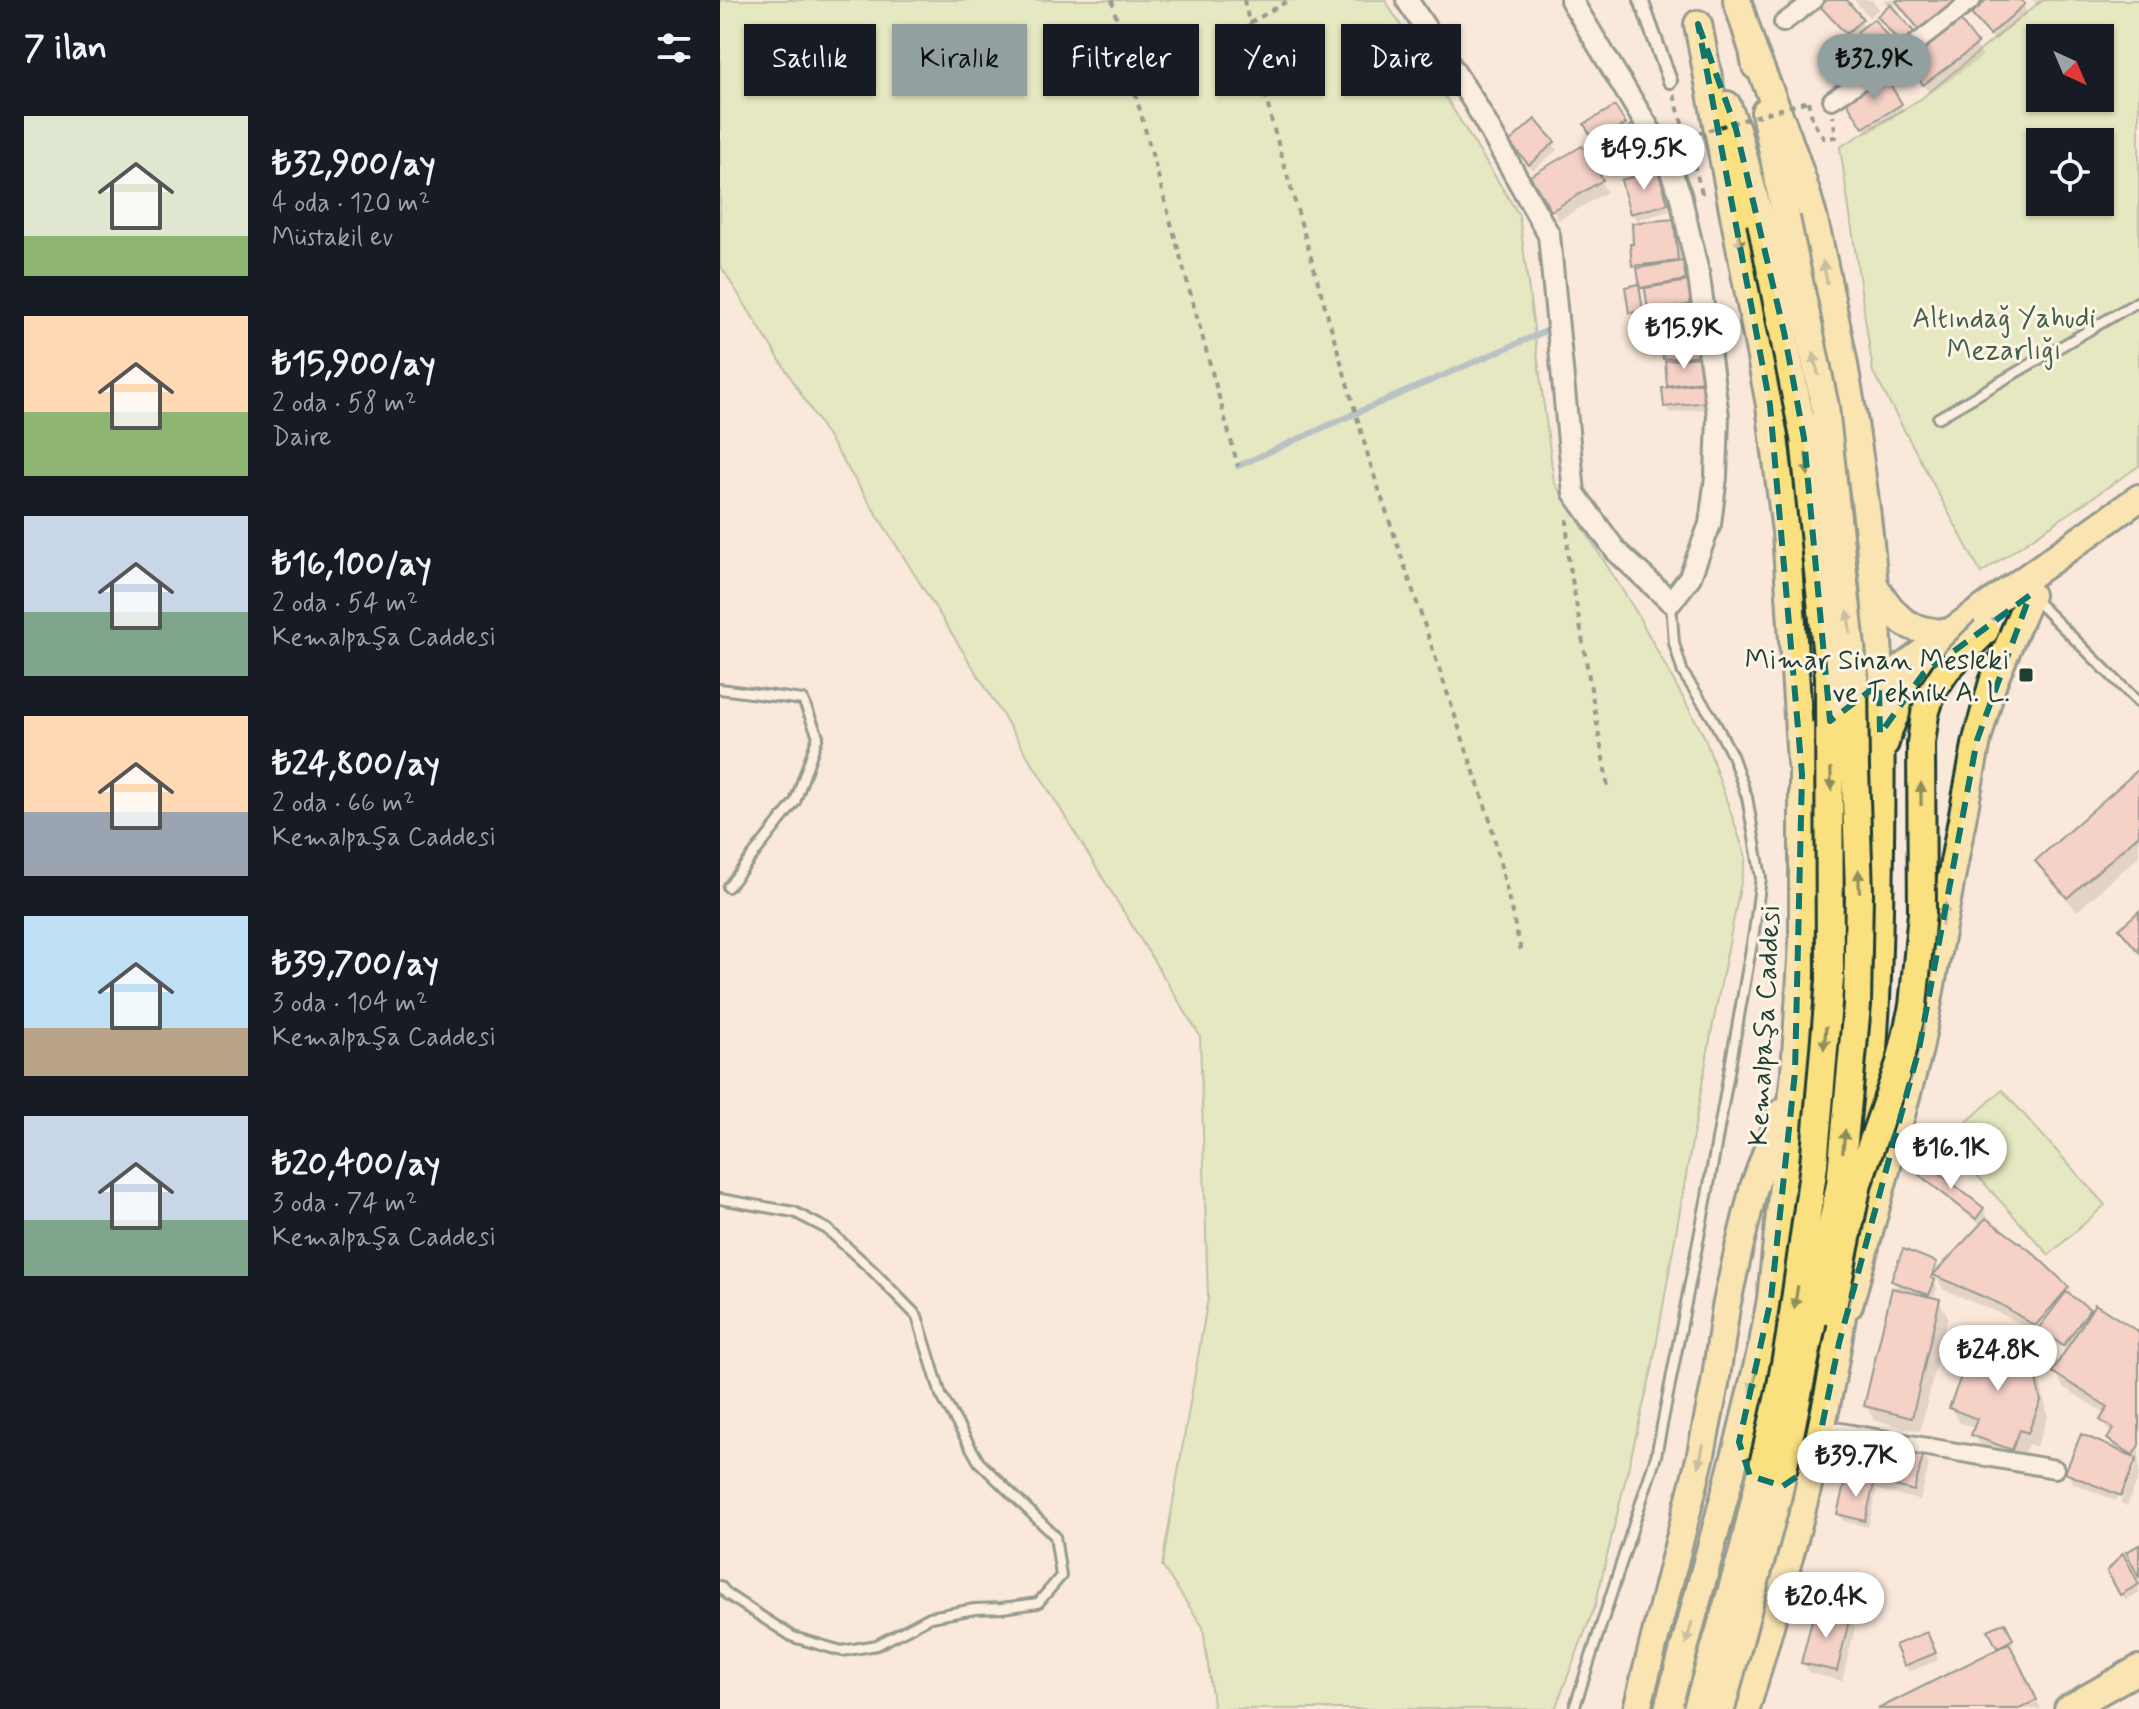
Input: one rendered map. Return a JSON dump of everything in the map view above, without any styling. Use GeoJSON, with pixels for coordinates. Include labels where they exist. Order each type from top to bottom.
{"type":"FeatureCollection","features":[{"type":"Feature","properties":{"kind":"main road"},"geometry":{"type":"LineString","coordinates":[[1737,0],[1753,50],[1795,155],[1817,235],[1844,360],[1859,450],[1874,585],[1881,766],[1879,955],[1870,1099],[1839,1343],[1814,1465],[1746,1709]]}},
{"type":"Feature","properties":{"kind":"main road"},"geometry":{"type":"LineString","coordinates":[[1694,12],[1736,129],[1774,220],[1825,407],[1854,675],[1859,893],[1857,1005],[1840,1184],[1778,1495],[1721,1709]]}},
{"type":"Feature","properties":{"kind":"main road"},"geometry":{"type":"LineString","coordinates":[[1694,12],[1770,405],[1786,532],[1802,774]]}},
{"type":"Feature","properties":{"kind":"main road"},"geometry":{"type":"LineString","coordinates":[[1697,1709],[1743,1552],[1780,1391],[1814,1165],[1830,980],[1829,677],[1804,438],[1753,50]]}},
{"type":"Feature","properties":{"kind":"main road","name":"Kemalpaşa Caddesi"},"geometry":{"type":"LineString","coordinates":[[1668,1709],[1739,1442],[1771,1299],[1795,1072],[1803,943],[1803,760],[1817,736],[1837,716],[2139,498]]}},
{"type":"Feature","properties":{"kind":"main road"},"geometry":{"type":"LineString","coordinates":[[1881,766],[1893,718],[1913,686],[1933,665],[1972,633],[2139,517]]}},
{"type":"Feature","properties":{"kind":"main road"},"geometry":{"type":"LineString","coordinates":[[1874,585],[1894,614],[1911,627],[1928,633],[1949,633]]}},
{"type":"Feature","properties":{"kind":"main road"},"geometry":{"type":"LineString","coordinates":[[1778,1495],[1809,1414],[1858,1183],[1909,1029],[1922,913],[1921,743],[1925,714],[1932,692],[1947,669],[2020,602]]}},
{"type":"Feature","properties":{"kind":"main road"},"geometry":{"type":"LineString","coordinates":[[1839,1343],[1919,1049],[1977,740],[2020,602]]}},
{"type":"Feature","properties":{"kind":"main road"},"geometry":{"type":"LineString","coordinates":[[1803,943],[1816,921],[1840,912],[1853,914],[1873,930],[1879,955]]}},
{"type":"Feature","properties":{"kind":"main road"},"geometry":{"type":"LineString","coordinates":[[1637,1709],[1700,1459],[1726,1307],[1754,1187],[1795,1072]]}},
{"type":"Feature","properties":{"kind":"main road"},"geometry":{"type":"LineString","coordinates":[[1739,1442],[1743,1466],[1760,1483],[1771,1486],[1795,1483],[1814,1465]]}},
{"type":"Feature","properties":{"kind":"main road"},"geometry":{"type":"LineString","coordinates":[[2068,1709],[2139,1669]]}},
{"type":"Feature","properties":{"kind":"street"},"geometry":{"type":"LineString","coordinates":[[1407,0],[1474,102],[1549,235],[1574,493],[1616,551],[1671,602],[1690,577],[1710,524],[1716,477],[1718,416],[1699,277],[1680,194],[1663,152],[1571,0]]}},
{"type":"Feature","properties":{"kind":"street"},"geometry":{"type":"LineString","coordinates":[[1641,0],[1670,81]]}},
{"type":"Feature","properties":{"kind":"street"},"geometry":{"type":"LineString","coordinates":[[1783,23],[1814,0]]}},
{"type":"Feature","properties":{"kind":"street"},"geometry":{"type":"LineString","coordinates":[[1832,100],[1905,52],[1972,0]]}},
{"type":"Feature","properties":{"kind":"street"},"geometry":{"type":"LineString","coordinates":[[1823,1429],[2055,1469]]}},
{"type":"Feature","properties":{"kind":"lane"},"geometry":{"type":"LineString","coordinates":[[1938,418],[2139,301]]}},
{"type":"Feature","properties":{"kind":"lane"},"geometry":{"type":"LineString","coordinates":[[1574,1709],[1656,1456],[1707,1196],[1761,878],[1747,797],[1732,755],[1683,673],[1674,643],[1671,602]]}},
{"type":"Feature","properties":{"kind":"lane"},"geometry":{"type":"LineString","coordinates":[[2020,602],[2139,703]]}},
{"type":"Feature","properties":{"kind":"lane"},"geometry":{"type":"LineString","coordinates":[[720,689],[803,700],[818,736],[795,802],[728,887]]}},
{"type":"Feature","properties":{"kind":"lane"},"geometry":{"type":"LineString","coordinates":[[720,1199],[794,1212],[827,1229],[917,1316],[941,1395],[979,1462],[1055,1536],[1061,1576],[1038,1603],[930,1617],[877,1645],[842,1651],[793,1637],[728,1595],[720,1586]]}},
{"type":"Feature","properties":{"kind":"path"},"geometry":{"type":"LineString","coordinates":[[1112,0],[1238,466]]}},
{"type":"Feature","properties":{"kind":"path"},"geometry":{"type":"LineString","coordinates":[[1244,0],[1249,24],[1289,0]]}},
{"type":"Feature","properties":{"kind":"path"},"geometry":{"type":"LineString","coordinates":[[1670,81],[1702,193]]}},
{"type":"Feature","properties":{"kind":"path"},"geometry":{"type":"LineString","coordinates":[[1266,96],[1371,466],[1490,820],[1522,955]]}},
{"type":"Feature","properties":{"kind":"path"},"geometry":{"type":"LineString","coordinates":[[1685,137],[1808,101],[1813,122],[1824,138],[1836,137],[1832,100]]}},
{"type":"Feature","properties":{"kind":"path"},"geometry":{"type":"LineString","coordinates":[[1574,493],[1567,519],[1568,556],[1608,787]]}},
{"type":"Feature","properties":{"kind":"highlighted area"},"geometry":{"type":"Polygon","coordinates":[[[1698,24],[1736,129],[1784,332],[1804,438],[1830,721],[1879,684],[1880,734],[1923,674],[2030,595],[1977,740],[1919,1049],[1839,1343],[1814,1465],[1783,1486],[1750,1476],[1739,1442],[1771,1299],[1795,1072],[1802,774],[1770,405],[1698,24]]]}},
{"type":"Feature","properties":{"kind":"green space"},"geometry":{"type":"Polygon","coordinates":[[[720,0],[1385,0],[1400,24],[1341,24],[1341,96],[1445,96],[1519,215],[1554,482],[1635,610],[1705,738],[1746,857],[1711,1034],[1652,1369],[1595,1606],[1555,1709],[1211,1709],[1213,1704],[1203,1627],[1162,1566],[1208,1298],[1200,1036],[720,265],[720,0]]]}},
{"type":"Feature","properties":{"kind":"green space","name":"Altındağ Yahudi Mezarlığı"},"geometry":{"type":"Polygon","coordinates":[[[2042,0],[2139,0],[2139,466],[1981,573],[1873,372],[1840,147],[1922,98],[2042,0]]]}},
{"type":"Feature","properties":{"kind":"green space"},"geometry":{"type":"Polygon","coordinates":[[[2002,1090],[2105,1205],[2049,1255],[1946,1141],[2002,1090]]]}},
{"type":"Feature","properties":{"kind":"building"},"geometry":{"type":"Polygon","coordinates":[[[1827,0],[1847,0],[1863,19],[1846,34],[1820,6],[1827,0]]]}},
{"type":"Feature","properties":{"kind":"building"},"geometry":{"type":"Polygon","coordinates":[[[1897,0],[1955,0],[1957,2],[1921,32],[1897,0]]]}},
{"type":"Feature","properties":{"kind":"building"},"geometry":{"type":"Polygon","coordinates":[[[1986,0],[2021,0],[2025,4],[1990,35],[1971,14],[1986,0]]]}},
{"type":"Feature","properties":{"kind":"building"},"geometry":{"type":"Polygon","coordinates":[[[1890,4],[1914,32],[1901,44],[1877,16],[1890,4]]]}},
{"type":"Feature","properties":{"kind":"building"},"geometry":{"type":"Polygon","coordinates":[[[1874,19],[1895,46],[1878,59],[1857,32],[1874,19]]]}},
{"type":"Feature","properties":{"kind":"building"},"geometry":{"type":"Polygon","coordinates":[[[1960,20],[1978,44],[1923,85],[1905,60],[1960,20]]]}},
{"type":"Feature","properties":{"kind":"building"},"geometry":{"type":"Polygon","coordinates":[[[1853,59],[1860,67],[1845,79],[1838,71],[1853,59]]]}},
{"type":"Feature","properties":{"kind":"building"},"geometry":{"type":"Polygon","coordinates":[[[1885,76],[1902,104],[1863,128],[1846,101],[1885,76]]]}},
{"type":"Feature","properties":{"kind":"building"},"geometry":{"type":"Polygon","coordinates":[[[1615,106],[1626,124],[1594,142],[1584,124],[1615,106]]]}},
{"type":"Feature","properties":{"kind":"building"},"geometry":{"type":"Polygon","coordinates":[[[1535,119],[1555,142],[1529,165],[1509,142],[1535,119]]]}},
{"type":"Feature","properties":{"kind":"building"},"geometry":{"type":"Polygon","coordinates":[[[1633,124],[1652,154],[1627,169],[1609,139],[1633,124]]]}},
{"type":"Feature","properties":{"kind":"building"},"geometry":{"type":"Polygon","coordinates":[[[1582,146],[1603,180],[1551,211],[1530,176],[1582,146]]]}},
{"type":"Feature","properties":{"kind":"building"},"geometry":{"type":"Polygon","coordinates":[[[1658,170],[1668,204],[1630,214],[1621,180],[1658,170]]]}},
{"type":"Feature","properties":{"kind":"building"},"geometry":{"type":"Polygon","coordinates":[[[1674,219],[1678,261],[1632,266],[1632,223],[1674,219]]]}},
{"type":"Feature","properties":{"kind":"building"},"geometry":{"type":"Polygon","coordinates":[[[1683,261],[1686,280],[1640,288],[1637,268],[1683,261]]]}},
{"type":"Feature","properties":{"kind":"building"},"geometry":{"type":"Polygon","coordinates":[[[1689,281],[1693,304],[1648,311],[1645,288],[1689,281]]]}},
{"type":"Feature","properties":{"kind":"building"},"geometry":{"type":"Polygon","coordinates":[[[1639,284],[1643,311],[1629,313],[1625,287],[1639,284]]]}},
{"type":"Feature","properties":{"kind":"building"},"geometry":{"type":"Polygon","coordinates":[[[1692,306],[1695,325],[1641,335],[1638,315],[1692,306]]]}},
{"type":"Feature","properties":{"kind":"building"},"geometry":{"type":"Polygon","coordinates":[[[1698,328],[1701,355],[1663,359],[1660,333],[1698,328]]]}},
{"type":"Feature","properties":{"kind":"building"},"geometry":{"type":"Polygon","coordinates":[[[1700,357],[1703,381],[1667,386],[1665,361],[1700,357]]]}},
{"type":"Feature","properties":{"kind":"building"},"geometry":{"type":"Polygon","coordinates":[[[1704,382],[1707,402],[1664,407],[1662,388],[1704,382]]]}},
{"type":"Feature","properties":{"kind":"building"},"geometry":{"type":"Polygon","coordinates":[[[2139,769],[2139,835],[2067,898],[2035,861],[2139,769]]]}},
{"type":"Feature","properties":{"kind":"building"},"geometry":{"type":"Polygon","coordinates":[[[2139,911],[2139,952],[2119,929],[2139,911]]]}},
{"type":"Feature","properties":{"kind":"building"},"geometry":{"type":"Polygon","coordinates":[[[1926,1163],[1984,1208],[1976,1219],[1918,1174],[1926,1163]]]}},
{"type":"Feature","properties":{"kind":"building"},"geometry":{"type":"Polygon","coordinates":[[[1986,1218],[2032,1252],[2069,1287],[2035,1326],[2000,1304],[1933,1275],[1986,1218]]]}},
{"type":"Feature","properties":{"kind":"building"},"geometry":{"type":"Polygon","coordinates":[[[1903,1249],[1937,1262],[1929,1295],[1891,1281],[1903,1249]]]}},
{"type":"Feature","properties":{"kind":"building"},"geometry":{"type":"Polygon","coordinates":[[[1892,1288],[1940,1299],[1912,1418],[1864,1406],[1892,1288]]]}},
{"type":"Feature","properties":{"kind":"building"},"geometry":{"type":"Polygon","coordinates":[[[2066,1292],[2090,1309],[2063,1346],[2039,1328],[2066,1292]]]}},
{"type":"Feature","properties":{"kind":"building"},"geometry":{"type":"Polygon","coordinates":[[[2095,1304],[2139,1332],[2139,1445],[2133,1455],[2107,1439],[2114,1429],[2100,1420],[2108,1407],[2052,1372],[2095,1304]]]}},
{"type":"Feature","properties":{"kind":"building"},"geometry":{"type":"Polygon","coordinates":[[[1976,1337],[2031,1359],[2041,1401],[2028,1433],[2020,1430],[2012,1450],[1971,1435],[1977,1419],[1949,1408],[1976,1337]]]}},
{"type":"Feature","properties":{"kind":"building"},"geometry":{"type":"Polygon","coordinates":[[[2081,1434],[2137,1458],[2121,1496],[2065,1473],[2081,1434]]]}},
{"type":"Feature","properties":{"kind":"building"},"geometry":{"type":"Polygon","coordinates":[[[1877,1441],[1924,1452],[1914,1491],[1868,1479],[1877,1441]]]}},
{"type":"Feature","properties":{"kind":"building"},"geometry":{"type":"Polygon","coordinates":[[[1846,1477],[1874,1484],[1865,1521],[1837,1514],[1846,1477]]]}},
{"type":"Feature","properties":{"kind":"building"},"geometry":{"type":"Polygon","coordinates":[[[2139,1545],[2139,1578],[2126,1552],[2139,1545]]]}},
{"type":"Feature","properties":{"kind":"building"},"geometry":{"type":"Polygon","coordinates":[[[2123,1553],[2139,1584],[2120,1595],[2107,1571],[2123,1553]]]}},
{"type":"Feature","properties":{"kind":"building"},"geometry":{"type":"Polygon","coordinates":[[[1815,1608],[1850,1616],[1837,1671],[1801,1663],[1815,1608]]]}},
{"type":"Feature","properties":{"kind":"building"},"geometry":{"type":"Polygon","coordinates":[[[2005,1622],[2013,1639],[1997,1648],[1988,1630],[2005,1622]]]}},
{"type":"Feature","properties":{"kind":"building"},"geometry":{"type":"Polygon","coordinates":[[[1927,1632],[1936,1653],[1904,1666],[1895,1645],[1927,1632]]]}},
{"type":"Feature","properties":{"kind":"building"},"geometry":{"type":"Polygon","coordinates":[[[2009,1643],[2037,1700],[2019,1709],[1878,1709],[2009,1643]]]}},
{"type":"Feature","properties":{"kind":"waterway"},"geometry":{"type":"LineString","coordinates":[[1238,466],[1553,328]]}},
{"type":"Feature","properties":{"kind":"place","name":"Mimar Sinan Mesleki ve Teknik A. L."},"geometry":{"type":"Point","coordinates":[2026,675]}}]}
